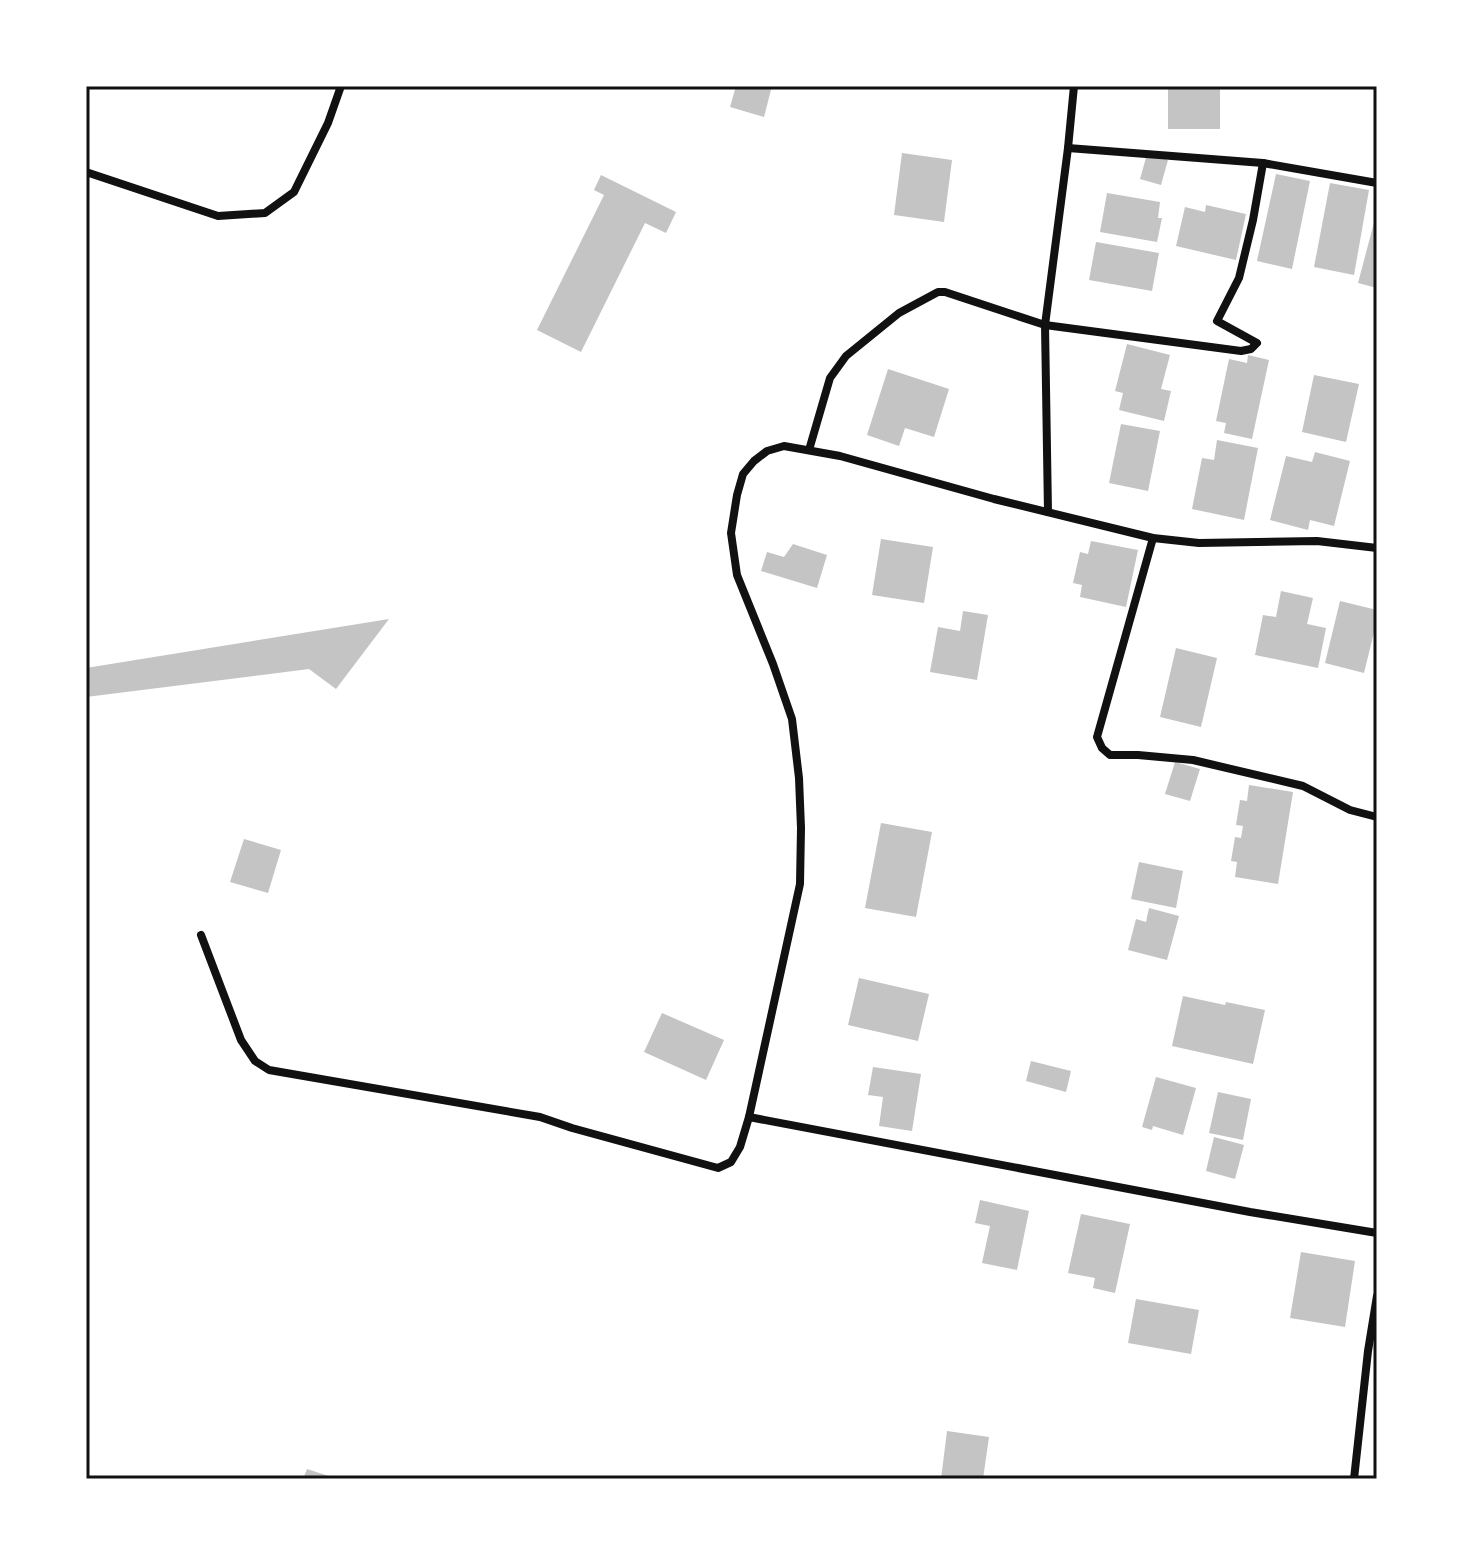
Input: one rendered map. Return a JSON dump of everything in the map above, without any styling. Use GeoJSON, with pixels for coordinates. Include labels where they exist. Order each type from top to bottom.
{"type":"FeatureCollection","features":[{"type":"Feature","properties":{"kind":"street"},"geometry":{"type":"LineString","coordinates":[[86,172],[218,216],[265,213],[294,192],[328,123],[341,86]]}},
{"type":"Feature","properties":{"kind":"street"},"geometry":{"type":"LineString","coordinates":[[1048,512],[1045,325],[1074,86]]}},
{"type":"Feature","properties":{"kind":"street"},"geometry":{"type":"LineString","coordinates":[[1068,148],[1263,163],[1377,183]]}},
{"type":"Feature","properties":{"kind":"street"},"geometry":{"type":"LineString","coordinates":[[809,450],[830,378],[846,356],[899,313],[927,297],[945,292],[1045,325],[1241,351],[1251,349],[1257,343],[1217,321],[1239,278],[1263,163]]}},
{"type":"Feature","properties":{"kind":"street"},"geometry":{"type":"LineString","coordinates":[[201,935],[241,1040],[255,1061],[269,1070],[540,1117],[718,1168],[731,1162],[740,1147],[749,1117],[800,884],[799,778],[792,719],[737,575],[731,533],[743,474],[754,461],[767,451],[784,446],[809,450],[1153,538],[1199,543],[1317,541],[1377,548]]}},
{"type":"Feature","properties":{"kind":"street"},"geometry":{"type":"LineString","coordinates":[[1153,538],[1097,737],[1102,748],[1110,755],[1193,760],[1303,786],[1350,810],[1377,817]]}},
{"type":"Feature","properties":{"kind":"street"},"geometry":{"type":"LineString","coordinates":[[749,1117],[1250,1212],[1377,1233]]}},
{"type":"Feature","properties":{"kind":"street"},"geometry":{"type":"LineString","coordinates":[[1354,1479],[1377,1296]]}},
{"type":"Feature","properties":{"kind":"building"},"geometry":{"type":"Polygon","coordinates":[[[736,86],[772,86],[764,117],[730,107],[736,86]]]}},
{"type":"Feature","properties":{"kind":"building"},"geometry":{"type":"Polygon","coordinates":[[[1168,87],[1220,87],[1220,129],[1168,129],[1168,87]]]}},
{"type":"Feature","properties":{"kind":"building"},"geometry":{"type":"Polygon","coordinates":[[[902,153],[952,160],[944,222],[894,215],[902,153]]]}},
{"type":"Feature","properties":{"kind":"building"},"geometry":{"type":"Polygon","coordinates":[[[1147,154],[1168,160],[1161,185],[1140,179],[1147,154]]]}},
{"type":"Feature","properties":{"kind":"building"},"geometry":{"type":"Polygon","coordinates":[[[1276,174],[1310,181],[1292,269],[1257,261],[1276,174]]]}},
{"type":"Feature","properties":{"kind":"building"},"geometry":{"type":"Polygon","coordinates":[[[601,175],[676,212],[666,233],[645,223],[581,352],[537,330],[604,195],[594,190],[601,175]]]}},
{"type":"Feature","properties":{"kind":"building"},"geometry":{"type":"Polygon","coordinates":[[[1330,183],[1369,190],[1354,275],[1314,267],[1330,183]]]}},
{"type":"Feature","properties":{"kind":"building"},"geometry":{"type":"Polygon","coordinates":[[[1107,193],[1160,202],[1158,218],[1162,218],[1157,242],[1100,232],[1107,193]]]}},
{"type":"Feature","properties":{"kind":"building"},"geometry":{"type":"Polygon","coordinates":[[[1206,205],[1246,214],[1236,260],[1176,246],[1185,207],[1205,212],[1206,205]]]}},
{"type":"Feature","properties":{"kind":"building"},"geometry":{"type":"Polygon","coordinates":[[[1377,215],[1377,288],[1358,283],[1377,215]]]}},
{"type":"Feature","properties":{"kind":"building"},"geometry":{"type":"Polygon","coordinates":[[[1096,242],[1159,253],[1152,291],[1089,280],[1096,242]]]}},
{"type":"Feature","properties":{"kind":"building"},"geometry":{"type":"Polygon","coordinates":[[[1127,344],[1170,355],[1161,389],[1171,391],[1164,421],[1119,410],[1123,393],[1115,391],[1127,344]]]}},
{"type":"Feature","properties":{"kind":"building"},"geometry":{"type":"Polygon","coordinates":[[[1248,355],[1269,360],[1252,439],[1224,433],[1226,423],[1216,421],[1229,359],[1247,363],[1248,355]]]}},
{"type":"Feature","properties":{"kind":"building"},"geometry":{"type":"Polygon","coordinates":[[[888,369],[949,389],[934,437],[905,428],[899,446],[867,435],[888,369]]]}},
{"type":"Feature","properties":{"kind":"building"},"geometry":{"type":"Polygon","coordinates":[[[1314,375],[1359,384],[1346,442],[1302,432],[1314,375]]]}},
{"type":"Feature","properties":{"kind":"building"},"geometry":{"type":"Polygon","coordinates":[[[1121,424],[1160,431],[1148,491],[1109,483],[1121,424]]]}},
{"type":"Feature","properties":{"kind":"building"},"geometry":{"type":"Polygon","coordinates":[[[1217,440],[1258,448],[1244,520],[1192,509],[1202,458],[1214,460],[1217,440]]]}},
{"type":"Feature","properties":{"kind":"building"},"geometry":{"type":"Polygon","coordinates":[[[1315,452],[1350,461],[1334,526],[1310,520],[1308,530],[1270,520],[1286,456],[1312,462],[1315,452]]]}},
{"type":"Feature","properties":{"kind":"building"},"geometry":{"type":"Polygon","coordinates":[[[881,539],[933,547],[924,603],[872,595],[881,539]]]}},
{"type":"Feature","properties":{"kind":"building"},"geometry":{"type":"Polygon","coordinates":[[[1091,541],[1138,550],[1126,607],[1080,597],[1082,585],[1073,583],[1080,552],[1088,554],[1091,541]]]}},
{"type":"Feature","properties":{"kind":"building"},"geometry":{"type":"Polygon","coordinates":[[[793,544],[827,555],[817,588],[761,571],[767,552],[784,557],[793,544]]]}},
{"type":"Feature","properties":{"kind":"building"},"geometry":{"type":"Polygon","coordinates":[[[1281,591],[1313,598],[1307,624],[1326,628],[1318,668],[1255,655],[1263,615],[1276,617],[1281,591]]]}},
{"type":"Feature","properties":{"kind":"building"},"geometry":{"type":"Polygon","coordinates":[[[1340,601],[1377,610],[1364,673],[1325,663],[1340,601]]]}},
{"type":"Feature","properties":{"kind":"building"},"geometry":{"type":"Polygon","coordinates":[[[963,611],[988,615],[977,680],[930,672],[938,627],[960,631],[963,611]]]}},
{"type":"Feature","properties":{"kind":"building"},"geometry":{"type":"Polygon","coordinates":[[[389,619],[336,689],[309,669],[86,697],[86,668],[389,619]]]}},
{"type":"Feature","properties":{"kind":"building"},"geometry":{"type":"Polygon","coordinates":[[[1176,648],[1217,658],[1201,727],[1160,717],[1176,648]]]}},
{"type":"Feature","properties":{"kind":"building"},"geometry":{"type":"Polygon","coordinates":[[[1175,762],[1200,769],[1190,801],[1165,794],[1175,762]]]}},
{"type":"Feature","properties":{"kind":"building"},"geometry":{"type":"Polygon","coordinates":[[[1249,785],[1293,792],[1278,884],[1235,877],[1237,862],[1231,861],[1235,837],[1241,838],[1243,826],[1236,825],[1240,800],[1247,801],[1249,785]]]}},
{"type":"Feature","properties":{"kind":"building"},"geometry":{"type":"Polygon","coordinates":[[[881,823],[932,832],[916,917],[865,908],[881,823]]]}},
{"type":"Feature","properties":{"kind":"building"},"geometry":{"type":"Polygon","coordinates":[[[244,839],[281,850],[268,893],[230,882],[244,839]]]}},
{"type":"Feature","properties":{"kind":"building"},"geometry":{"type":"Polygon","coordinates":[[[1139,862],[1183,871],[1176,908],[1131,899],[1139,862]]]}},
{"type":"Feature","properties":{"kind":"building"},"geometry":{"type":"Polygon","coordinates":[[[1149,908],[1179,916],[1167,960],[1128,950],[1136,919],[1146,922],[1149,908]]]}},
{"type":"Feature","properties":{"kind":"building"},"geometry":{"type":"Polygon","coordinates":[[[859,978],[929,994],[918,1041],[848,1025],[859,978]]]}},
{"type":"Feature","properties":{"kind":"building"},"geometry":{"type":"Polygon","coordinates":[[[1183,996],[1265,1010],[1253,1064],[1172,1046],[1183,996]]]}},
{"type":"Feature","properties":{"kind":"building"},"geometry":{"type":"Polygon","coordinates":[[[662,1013],[724,1040],[706,1080],[644,1052],[662,1013]]]}},
{"type":"Feature","properties":{"kind":"building"},"geometry":{"type":"Polygon","coordinates":[[[1031,1061],[1071,1071],[1066,1092],[1026,1081],[1031,1061]]]}},
{"type":"Feature","properties":{"kind":"building"},"geometry":{"type":"Polygon","coordinates":[[[873,1067],[921,1074],[912,1131],[879,1126],[883,1097],[868,1095],[873,1067]]]}},
{"type":"Feature","properties":{"kind":"building"},"geometry":{"type":"Polygon","coordinates":[[[1156,1077],[1196,1088],[1183,1135],[1153,1126],[1152,1130],[1142,1127],[1156,1077]]]}},
{"type":"Feature","properties":{"kind":"building"},"geometry":{"type":"Polygon","coordinates":[[[1218,1092],[1251,1099],[1243,1140],[1209,1133],[1218,1092]]]}},
{"type":"Feature","properties":{"kind":"building"},"geometry":{"type":"Polygon","coordinates":[[[1214,1137],[1244,1145],[1235,1179],[1206,1171],[1214,1137]]]}},
{"type":"Feature","properties":{"kind":"building"},"geometry":{"type":"Polygon","coordinates":[[[980,1200],[1029,1211],[1017,1270],[982,1263],[990,1226],[975,1223],[980,1200]]]}},
{"type":"Feature","properties":{"kind":"building"},"geometry":{"type":"Polygon","coordinates":[[[1081,1214],[1130,1224],[1115,1293],[1093,1288],[1095,1278],[1068,1273],[1081,1214]]]}},
{"type":"Feature","properties":{"kind":"building"},"geometry":{"type":"Polygon","coordinates":[[[1301,1252],[1355,1261],[1345,1327],[1290,1318],[1301,1252]]]}},
{"type":"Feature","properties":{"kind":"building"},"geometry":{"type":"Polygon","coordinates":[[[1136,1299],[1199,1310],[1191,1354],[1128,1343],[1136,1299]]]}},
{"type":"Feature","properties":{"kind":"building"},"geometry":{"type":"Polygon","coordinates":[[[947,1431],[989,1437],[983,1479],[941,1479],[947,1431]]]}},
{"type":"Feature","properties":{"kind":"building"},"geometry":{"type":"Polygon","coordinates":[[[307,1469],[335,1478],[335,1479],[303,1479],[307,1469]]]}}]}
